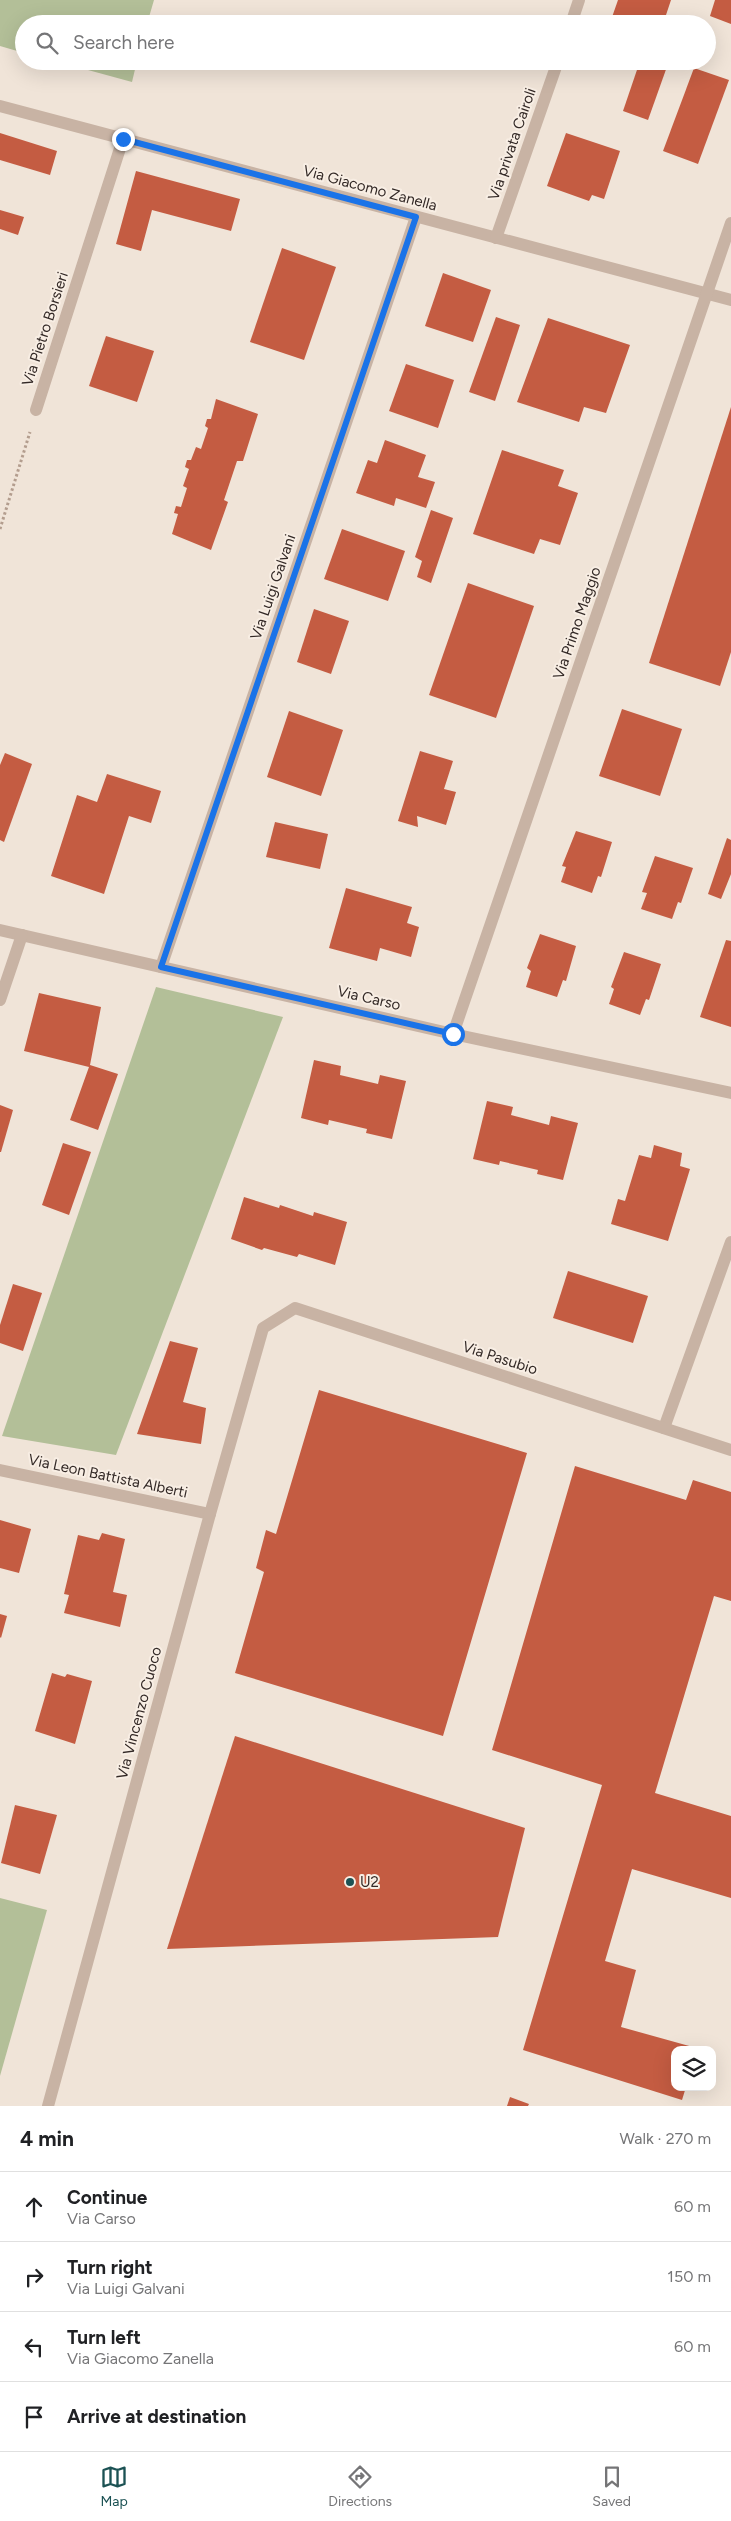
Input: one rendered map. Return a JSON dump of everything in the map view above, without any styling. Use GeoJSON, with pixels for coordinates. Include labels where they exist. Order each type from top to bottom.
{"type":"FeatureCollection","features":[{"type":"Feature","properties":{"kind":"street"},"geometry":{"type":"LineString","coordinates":[[574,15],[579,0]]}},
{"type":"Feature","properties":{"kind":"street","name":"Via privata Cairoli"},"geometry":{"type":"LineString","coordinates":[[496,238],[555,70]]}},
{"type":"Feature","properties":{"kind":"street","name":"Via Giacomo Zanella"},"geometry":{"type":"LineString","coordinates":[[0,106],[731,300]]}},
{"type":"Feature","properties":{"kind":"street","name":"Via Pietro Borsieri"},"geometry":{"type":"LineString","coordinates":[[36,410],[123,139]]}},
{"type":"Feature","properties":{"kind":"street","name":"Via Luigi Galvani"},"geometry":{"type":"LineString","coordinates":[[161,967],[416,217]]}},
{"type":"Feature","properties":{"kind":"street","name":"Via Primo Maggio"},"geometry":{"type":"LineString","coordinates":[[453,1034],[731,223]]}},
{"type":"Feature","properties":{"kind":"street","name":"Via Carso"},"geometry":{"type":"LineString","coordinates":[[0,930],[453,1034],[731,1093]]}},
{"type":"Feature","properties":{"kind":"street"},"geometry":{"type":"LineString","coordinates":[[0,1000],[22,935]]}},
{"type":"Feature","properties":{"kind":"street"},"geometry":{"type":"LineString","coordinates":[[664,1428],[731,1242]]}},
{"type":"Feature","properties":{"kind":"street","name":"Via Pasubio"},"geometry":{"type":"LineString","coordinates":[[264,1328],[295,1308],[731,1450]]}},
{"type":"Feature","properties":{"kind":"street","name":"Via Vincenzo Cuoco"},"geometry":{"type":"LineString","coordinates":[[48,2106],[210,1514],[264,1328]]}},
{"type":"Feature","properties":{"kind":"street","name":"Via Leon Battista Alberti"},"geometry":{"type":"LineString","coordinates":[[0,1470],[210,1514]]}},
{"type":"Feature","properties":{"kind":"path","name":"Via Pietro Borsieri"},"geometry":{"type":"LineString","coordinates":[[0,529],[36,410]]}},
{"type":"Feature","properties":{"kind":"green space"},"geometry":{"type":"Polygon","coordinates":[[[0,0],[154,0],[150,15],[15,15],[15,50],[0,46],[0,0]]]}},
{"type":"Feature","properties":{"kind":"green space"},"geometry":{"type":"Polygon","coordinates":[[[88,70],[135,70],[132,82],[88,70]]]}},
{"type":"Feature","properties":{"kind":"green space"},"geometry":{"type":"Polygon","coordinates":[[[156,987],[283,1017],[116,1455],[2,1436],[156,987]]]}},
{"type":"Feature","properties":{"kind":"green space"},"geometry":{"type":"Polygon","coordinates":[[[0,1898],[47,1910],[0,2076],[0,1898]]]}},
{"type":"Feature","properties":{"kind":"building"},"geometry":{"type":"Polygon","coordinates":[[[618,0],[671,0],[666,15],[613,15],[618,0]]]}},
{"type":"Feature","properties":{"kind":"building"},"geometry":{"type":"Polygon","coordinates":[[[715,0],[731,0],[731,24],[716,18],[716,15],[710,15],[715,0]]]}},
{"type":"Feature","properties":{"kind":"building"},"geometry":{"type":"Polygon","coordinates":[[[637,70],[666,70],[648,120],[623,111],[637,70]]]}},
{"type":"Feature","properties":{"kind":"building"},"geometry":{"type":"Polygon","coordinates":[[[693,70],[700,70],[729,80],[698,164],[663,151],[693,70]]]}},
{"type":"Feature","properties":{"kind":"building"},"geometry":{"type":"Polygon","coordinates":[[[0,133],[57,151],[50,175],[0,160],[0,133]]]}},
{"type":"Feature","properties":{"kind":"building"},"geometry":{"type":"Polygon","coordinates":[[[566,133],[620,151],[604,199],[592,195],[589,201],[547,186],[566,133]]]}},
{"type":"Feature","properties":{"kind":"building"},"geometry":{"type":"Polygon","coordinates":[[[136,171],[240,199],[231,231],[152,210],[141,251],[116,244],[136,171]]]}},
{"type":"Feature","properties":{"kind":"building"},"geometry":{"type":"Polygon","coordinates":[[[0,210],[24,217],[18,235],[0,229],[0,210]]]}},
{"type":"Feature","properties":{"kind":"building"},"geometry":{"type":"Polygon","coordinates":[[[282,248],[336,267],[304,360],[250,342],[282,248]]]}},
{"type":"Feature","properties":{"kind":"building"},"geometry":{"type":"Polygon","coordinates":[[[443,273],[491,290],[473,342],[425,326],[443,273]]]}},
{"type":"Feature","properties":{"kind":"building"},"geometry":{"type":"Polygon","coordinates":[[[496,317],[520,325],[495,401],[469,392],[496,317]]]}},
{"type":"Feature","properties":{"kind":"building"},"geometry":{"type":"Polygon","coordinates":[[[548,318],[630,345],[606,413],[584,407],[579,422],[517,402],[548,318]]]}},
{"type":"Feature","properties":{"kind":"building"},"geometry":{"type":"Polygon","coordinates":[[[106,336],[154,351],[137,402],[89,386],[106,336]]]}},
{"type":"Feature","properties":{"kind":"building"},"geometry":{"type":"Polygon","coordinates":[[[406,364],[454,380],[438,428],[389,411],[406,364]]]}},
{"type":"Feature","properties":{"kind":"building"},"geometry":{"type":"Polygon","coordinates":[[[216,399],[258,414],[243,461],[237,461],[224,500],[228,502],[211,550],[172,534],[178,514],[174,513],[176,506],[181,507],[187,488],[183,486],[189,469],[185,467],[187,460],[191,460],[196,447],[201,449],[208,428],[205,426],[207,419],[211,419],[216,399]]]}},
{"type":"Feature","properties":{"kind":"building"},"geometry":{"type":"Polygon","coordinates":[[[731,407],[731,652],[720,686],[649,663],[731,407]]]}},
{"type":"Feature","properties":{"kind":"building"},"geometry":{"type":"Polygon","coordinates":[[[385,440],[426,455],[418,477],[435,482],[426,508],[396,498],[394,506],[356,493],[368,460],[377,463],[385,440]]]}},
{"type":"Feature","properties":{"kind":"building"},"geometry":{"type":"Polygon","coordinates":[[[502,450],[564,470],[558,486],[578,493],[560,545],[540,539],[534,554],[473,534],[502,450]]]}},
{"type":"Feature","properties":{"kind":"building"},"geometry":{"type":"Polygon","coordinates":[[[431,510],[453,518],[431,583],[417,577],[422,561],[415,557],[431,510]]]}},
{"type":"Feature","properties":{"kind":"building"},"geometry":{"type":"Polygon","coordinates":[[[342,529],[405,551],[388,601],[324,579],[342,529]]]}},
{"type":"Feature","properties":{"kind":"building"},"geometry":{"type":"Polygon","coordinates":[[[468,583],[534,606],[496,718],[429,695],[468,583]]]}},
{"type":"Feature","properties":{"kind":"building"},"geometry":{"type":"Polygon","coordinates":[[[314,609],[349,621],[331,674],[297,662],[314,609]]]}},
{"type":"Feature","properties":{"kind":"building"},"geometry":{"type":"Polygon","coordinates":[[[622,709],[682,729],[660,796],[599,776],[622,709]]]}},
{"type":"Feature","properties":{"kind":"building"},"geometry":{"type":"Polygon","coordinates":[[[289,711],[343,730],[321,796],[267,777],[289,711]]]}},
{"type":"Feature","properties":{"kind":"building"},"geometry":{"type":"Polygon","coordinates":[[[420,751],[453,761],[444,789],[456,792],[446,825],[417,816],[418,827],[398,821],[420,751]]]}},
{"type":"Feature","properties":{"kind":"building"},"geometry":{"type":"Polygon","coordinates":[[[5,753],[32,764],[4,842],[0,840],[0,765],[5,753]]]}},
{"type":"Feature","properties":{"kind":"building"},"geometry":{"type":"Polygon","coordinates":[[[107,774],[161,791],[151,823],[129,816],[104,894],[51,876],[77,795],[97,802],[107,774]]]}},
{"type":"Feature","properties":{"kind":"building"},"geometry":{"type":"Polygon","coordinates":[[[275,822],[328,834],[320,869],[266,857],[275,822]]]}},
{"type":"Feature","properties":{"kind":"building"},"geometry":{"type":"Polygon","coordinates":[[[576,831],[612,842],[601,877],[598,876],[592,893],[561,882],[566,867],[562,866],[576,831]]]}},
{"type":"Feature","properties":{"kind":"building"},"geometry":{"type":"Polygon","coordinates":[[[727,838],[731,840],[731,874],[721,899],[708,894],[727,838]]]}},
{"type":"Feature","properties":{"kind":"building"},"geometry":{"type":"Polygon","coordinates":[[[655,856],[693,868],[681,903],[678,902],[672,919],[641,909],[647,893],[642,892],[655,856]]]}},
{"type":"Feature","properties":{"kind":"building"},"geometry":{"type":"Polygon","coordinates":[[[346,888],[412,907],[407,923],[419,927],[411,957],[380,948],[377,961],[329,948],[346,888]]]}},
{"type":"Feature","properties":{"kind":"building"},"geometry":{"type":"Polygon","coordinates":[[[540,934],[576,946],[566,981],[563,980],[557,997],[526,987],[531,971],[527,968],[540,934]]]}},
{"type":"Feature","properties":{"kind":"building"},"geometry":{"type":"Polygon","coordinates":[[[726,940],[731,941],[731,1027],[700,1017],[726,940]]]}},
{"type":"Feature","properties":{"kind":"building"},"geometry":{"type":"Polygon","coordinates":[[[624,952],[661,964],[649,1000],[646,999],[640,1015],[609,1004],[614,989],[611,987],[624,952]]]}},
{"type":"Feature","properties":{"kind":"building"},"geometry":{"type":"Polygon","coordinates":[[[39,993],[101,1007],[90,1065],[118,1074],[98,1130],[70,1120],[89,1067],[24,1051],[39,993]]]}},
{"type":"Feature","properties":{"kind":"building"},"geometry":{"type":"Polygon","coordinates":[[[314,1060],[341,1066],[340,1075],[378,1084],[380,1075],[406,1081],[392,1139],[366,1133],[367,1129],[329,1120],[328,1125],[301,1118],[314,1060]]]}},
{"type":"Feature","properties":{"kind":"building"},"geometry":{"type":"Polygon","coordinates":[[[487,1101],[513,1107],[511,1115],[549,1125],[551,1116],[578,1123],[563,1180],[537,1174],[538,1170],[500,1161],[499,1165],[473,1159],[487,1101]]]}},
{"type":"Feature","properties":{"kind":"building"},"geometry":{"type":"Polygon","coordinates":[[[0,1105],[13,1110],[1,1152],[0,1152],[0,1105]]]}},
{"type":"Feature","properties":{"kind":"building"},"geometry":{"type":"Polygon","coordinates":[[[63,1143],[91,1152],[69,1215],[42,1205],[63,1143]]]}},
{"type":"Feature","properties":{"kind":"building"},"geometry":{"type":"Polygon","coordinates":[[[654,1145],[682,1153],[680,1166],[690,1169],[668,1241],[611,1224],[618,1199],[625,1201],[639,1155],[651,1158],[654,1145]]]}},
{"type":"Feature","properties":{"kind":"building"},"geometry":{"type":"Polygon","coordinates":[[[244,1197],[279,1208],[280,1205],[313,1216],[314,1212],[347,1222],[335,1265],[299,1254],[297,1257],[264,1248],[262,1250],[231,1239],[244,1197]]]}},
{"type":"Feature","properties":{"kind":"building"},"geometry":{"type":"Polygon","coordinates":[[[568,1271],[648,1296],[633,1343],[553,1318],[568,1271]]]}},
{"type":"Feature","properties":{"kind":"building"},"geometry":{"type":"Polygon","coordinates":[[[13,1284],[42,1293],[23,1351],[0,1343],[0,1325],[13,1284]]]}},
{"type":"Feature","properties":{"kind":"building"},"geometry":{"type":"Polygon","coordinates":[[[170,1341],[198,1348],[183,1402],[206,1408],[201,1444],[137,1434],[170,1341]]]}},
{"type":"Feature","properties":{"kind":"building"},"geometry":{"type":"Polygon","coordinates":[[[319,1390],[527,1453],[443,1736],[235,1673],[264,1572],[256,1568],[266,1530],[276,1534],[319,1390]]]}},
{"type":"Feature","properties":{"kind":"building"},"geometry":{"type":"Polygon","coordinates":[[[575,1466],[686,1500],[693,1480],[731,1492],[731,1601],[714,1596],[655,1793],[731,1816],[731,1898],[632,1869],[605,1961],[636,1970],[621,2027],[689,2046],[671,2046],[671,2091],[685,2091],[682,2100],[523,2050],[602,1785],[492,1750],[575,1466]]]}},
{"type":"Feature","properties":{"kind":"building"},"geometry":{"type":"Polygon","coordinates":[[[0,1520],[31,1529],[19,1573],[0,1568],[0,1520]]]}},
{"type":"Feature","properties":{"kind":"building"},"geometry":{"type":"Polygon","coordinates":[[[102,1533],[125,1539],[113,1592],[127,1595],[120,1627],[64,1613],[69,1595],[64,1594],[78,1535],[99,1540],[102,1533]]]}},
{"type":"Feature","properties":{"kind":"building"},"geometry":{"type":"Polygon","coordinates":[[[0,1614],[7,1616],[1,1638],[0,1637],[0,1614]]]}},
{"type":"Feature","properties":{"kind":"building"},"geometry":{"type":"Polygon","coordinates":[[[52,1673],[65,1677],[67,1674],[92,1681],[75,1744],[35,1731],[52,1673]]]}},
{"type":"Feature","properties":{"kind":"building","name":"U2"},"geometry":{"type":"Polygon","coordinates":[[[235,1736],[525,1828],[498,1937],[167,1949],[235,1736]]]}},
{"type":"Feature","properties":{"kind":"building"},"geometry":{"type":"Polygon","coordinates":[[[15,1805],[57,1815],[40,1874],[1,1863],[15,1805]]]}},
{"type":"Feature","properties":{"kind":"building"},"geometry":{"type":"Polygon","coordinates":[[[510,2097],[529,2104],[528,2106],[507,2106],[510,2097]]]}},
{"type":"Feature","properties":{"kind":"place","name":"U2"},"geometry":{"type":"Point","coordinates":[350,1882]}},
{"type":"Feature","properties":{"kind":"route"},"geometry":{"type":"LineString","coordinates":[[123,139],[416,217],[161,967],[453,1034]]}}]}
